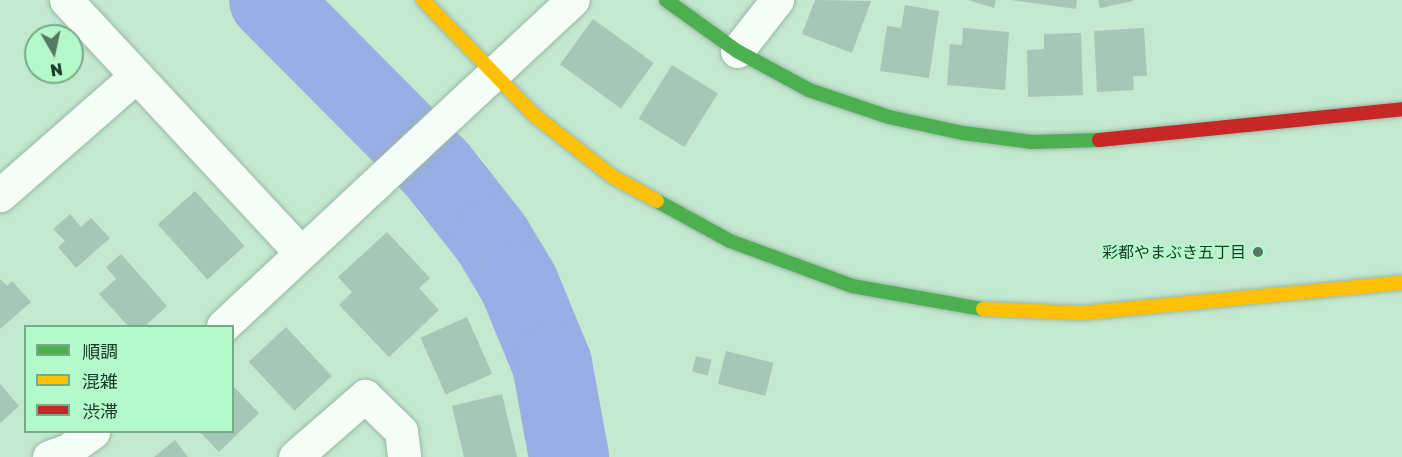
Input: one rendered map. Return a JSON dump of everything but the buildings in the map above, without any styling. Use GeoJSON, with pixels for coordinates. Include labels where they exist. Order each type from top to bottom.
{"type":"FeatureCollection","features":[{"type":"Feature","properties":{"kind":"street"},"geometry":{"type":"LineString","coordinates":[[66,0],[302,254]]}},
{"type":"Feature","properties":{"kind":"street"},"geometry":{"type":"LineString","coordinates":[[423,0],[492,76],[586,157],[670,211],[789,266],[873,291],[982,309],[1082,313],[1402,283]]}},
{"type":"Feature","properties":{"kind":"street"},"geometry":{"type":"LineString","coordinates":[[225,325],[573,0]]}},
{"type":"Feature","properties":{"kind":"street"},"geometry":{"type":"LineString","coordinates":[[666,0],[737,51],[809,90],[889,117],[934,129],[1032,141],[1140,137],[1402,109]]}},
{"type":"Feature","properties":{"kind":"street"},"geometry":{"type":"LineString","coordinates":[[737,51],[777,0]]}},
{"type":"Feature","properties":{"kind":"street"},"geometry":{"type":"LineString","coordinates":[[0,195],[136,76]]}},
{"type":"Feature","properties":{"kind":"street"},"geometry":{"type":"LineString","coordinates":[[295,457],[365,396],[401,431],[404,457]]}},
{"type":"Feature","properties":{"kind":"waterway"},"geometry":{"type":"LineString","coordinates":[[269,0],[437,169],[492,239],[519,284],[552,364],[569,457]]}},
{"type":"Feature","properties":{"kind":"traffic: fast"},"geometry":{"type":"LineString","coordinates":[[666,0],[737,51],[809,90],[889,117],[963,133],[1032,142],[1099,140]]}},
{"type":"Feature","properties":{"kind":"traffic: fast"},"geometry":{"type":"LineString","coordinates":[[657,201],[730,241],[852,286],[983,309]]}},
{"type":"Feature","properties":{"kind":"traffic: slow"},"geometry":{"type":"LineString","coordinates":[[423,0],[534,115],[613,177],[657,201]]}},
{"type":"Feature","properties":{"kind":"traffic: slow"},"geometry":{"type":"LineString","coordinates":[[983,309],[1082,313],[1402,283]]}},
{"type":"Feature","properties":{"kind":"traffic: jam"},"geometry":{"type":"LineString","coordinates":[[1099,140],[1402,109]]}},
{"type":"Feature","properties":{"kind":"place","name":"彩都やまぶき五丁目"},"geometry":{"type":"Point","coordinates":[1258,252]}}]}
